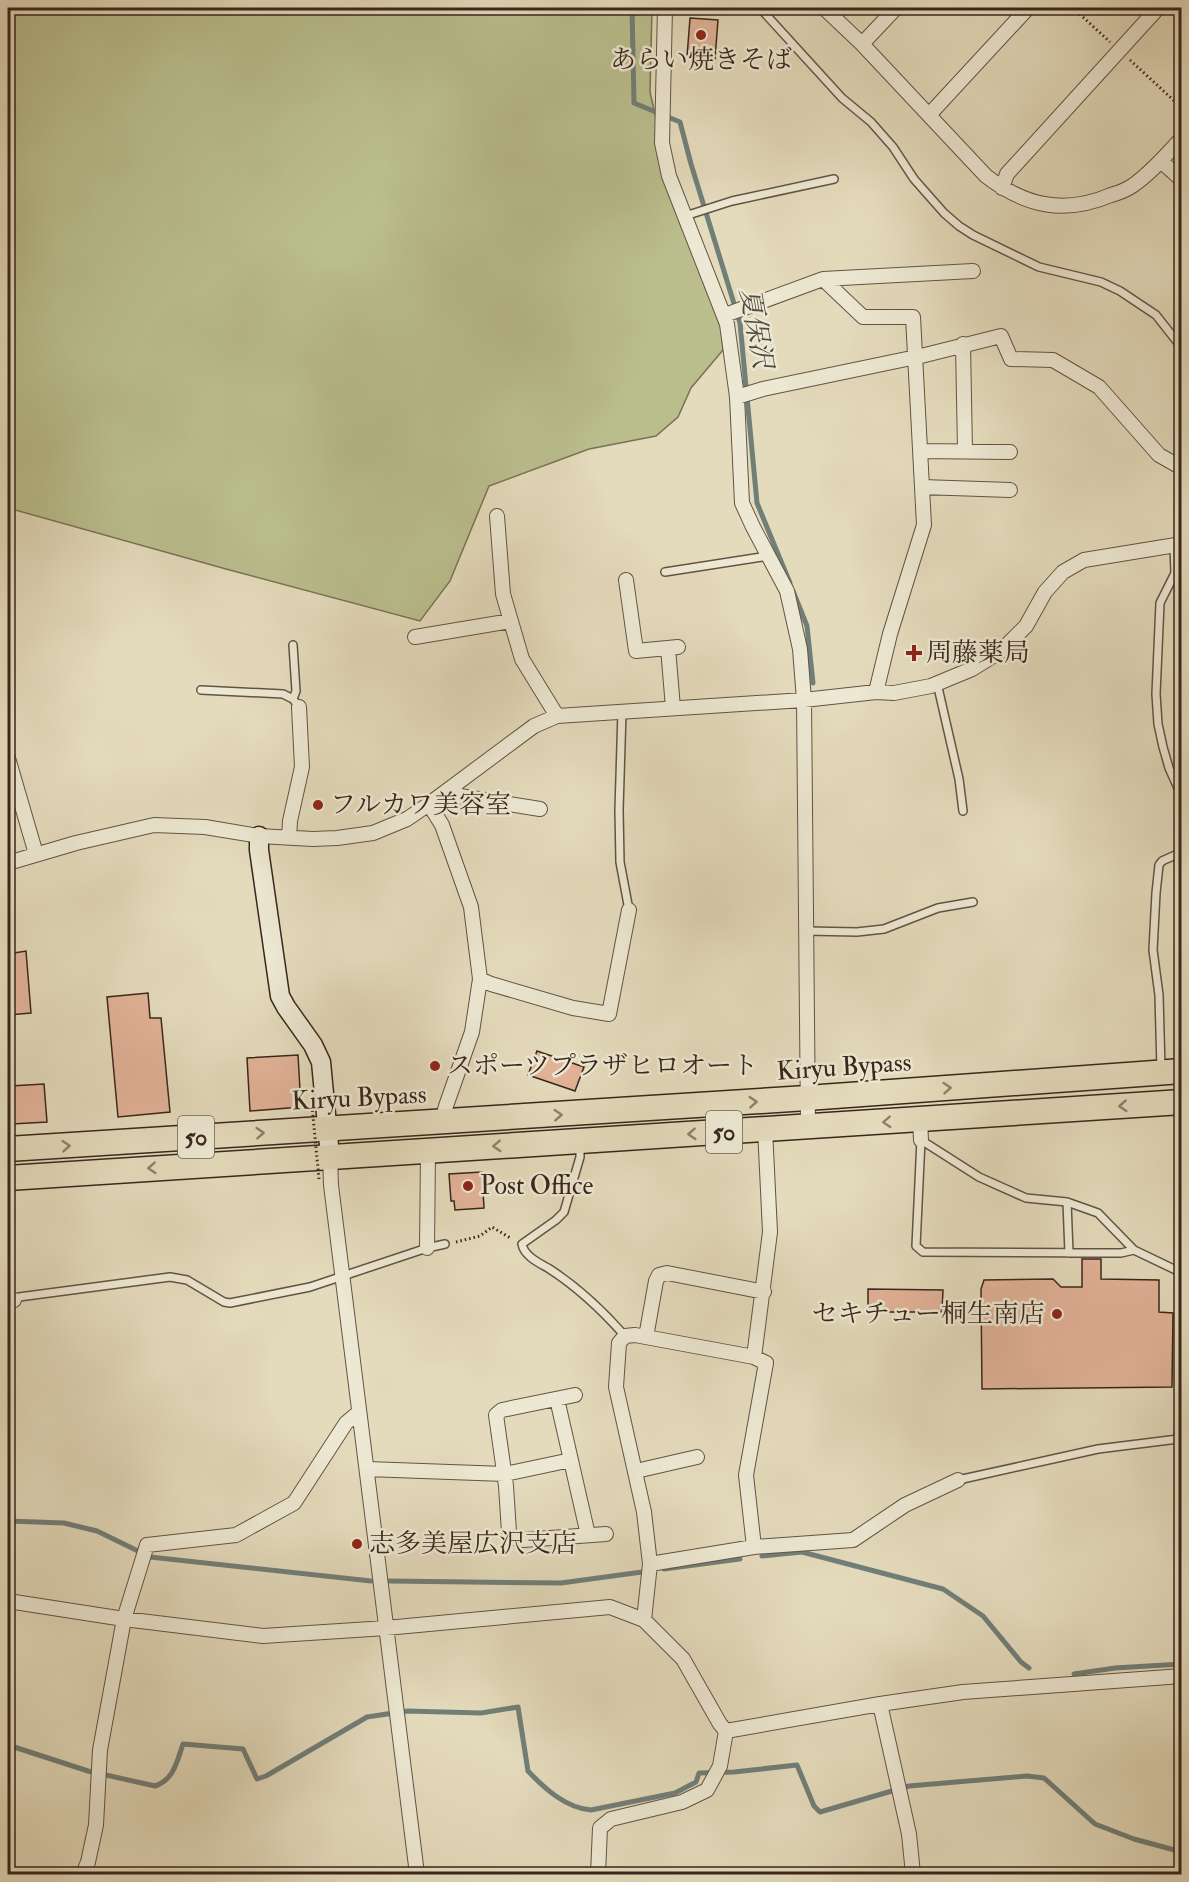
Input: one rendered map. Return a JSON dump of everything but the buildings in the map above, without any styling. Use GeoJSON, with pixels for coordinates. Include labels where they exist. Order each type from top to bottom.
{"type":"FeatureCollection","features":[{"type":"Feature","properties":{"kind":"highway","name":"Kiryu Bypass"},"geometry":{"type":"LineString","coordinates":[[8,1149],[807,1098],[1171,1071]]}},
{"type":"Feature","properties":{"kind":"highway","name":"50"},"geometry":{"type":"LineString","coordinates":[[8,1178],[808,1126],[921,1130],[1182,1102]]}},
{"type":"Feature","properties":{"kind":"street"},"geometry":{"type":"LineString","coordinates":[[665,8],[662,143],[669,176],[724,315],[736,397],[742,502],[787,591],[800,648],[804,700],[808,1126]]}},
{"type":"Feature","properties":{"kind":"street"},"geometry":{"type":"LineString","coordinates":[[824,8],[862,44],[986,176],[1002,188],[1041,204],[1063,207],[1084,205],[1129,188],[1161,161],[1182,138]]}},
{"type":"Feature","properties":{"kind":"street"},"geometry":{"type":"LineString","coordinates":[[862,44],[896,8]]}},
{"type":"Feature","properties":{"kind":"street"},"geometry":{"type":"LineString","coordinates":[[929,115],[1028,8]]}},
{"type":"Feature","properties":{"kind":"street"},"geometry":{"type":"LineString","coordinates":[[1002,188],[1007,174],[1158,8]]}},
{"type":"Feature","properties":{"kind":"street"},"geometry":{"type":"LineString","coordinates":[[1161,161],[1182,180]]}},
{"type":"Feature","properties":{"kind":"street"},"geometry":{"type":"LineString","coordinates":[[724,315],[823,279],[973,271]]}},
{"type":"Feature","properties":{"kind":"street"},"geometry":{"type":"LineString","coordinates":[[823,279],[862,317],[913,317],[924,525],[890,634],[876,692]]}},
{"type":"Feature","properties":{"kind":"street"},"geometry":{"type":"LineString","coordinates":[[736,397],[915,358],[1001,336],[1011,359],[1053,360],[1099,387],[1158,455],[1182,468]]}},
{"type":"Feature","properties":{"kind":"street"},"geometry":{"type":"LineString","coordinates":[[963,344],[965,451]]}},
{"type":"Feature","properties":{"kind":"street"},"geometry":{"type":"LineString","coordinates":[[920,451],[1010,452]]}},
{"type":"Feature","properties":{"kind":"street"},"geometry":{"type":"LineString","coordinates":[[922,487],[1010,490]]}},
{"type":"Feature","properties":{"kind":"street"},"geometry":{"type":"LineString","coordinates":[[497,516],[503,594],[522,659],[557,716]]}},
{"type":"Feature","properties":{"kind":"street"},"geometry":{"type":"LineString","coordinates":[[8,863],[154,825],[205,827],[259,836],[289,838],[337,838],[373,833],[407,819],[534,726],[557,716],[804,700],[876,692],[894,693],[937,683],[972,669],[1001,651],[1026,626],[1045,592],[1063,572],[1084,560],[1178,545]]}},
{"type":"Feature","properties":{"kind":"street"},"geometry":{"type":"LineString","coordinates":[[626,580],[636,651],[673,647],[673,708]]}},
{"type":"Feature","properties":{"kind":"street"},"geometry":{"type":"LineString","coordinates":[[415,637],[511,621]]}},
{"type":"Feature","properties":{"kind":"street"},"geometry":{"type":"LineString","coordinates":[[289,838],[290,821],[302,768],[296,703]]}},
{"type":"Feature","properties":{"kind":"street"},"geometry":{"type":"LineString","coordinates":[[8,758],[36,854]]}},
{"type":"Feature","properties":{"kind":"street"},"geometry":{"type":"LineString","coordinates":[[451,788],[460,796],[540,809]]}},
{"type":"Feature","properties":{"kind":"street"},"geometry":{"type":"LineString","coordinates":[[429,804],[442,825],[471,907],[480,980],[472,1032],[442,1122]]}},
{"type":"Feature","properties":{"kind":"street"},"geometry":{"type":"LineString","coordinates":[[259,836],[277,985],[286,1007],[313,1045],[321,1062],[331,1185],[417,1875]]}},
{"type":"Feature","properties":{"kind":"street"},"geometry":{"type":"LineString","coordinates":[[480,980],[573,1008],[609,1014],[629,910]]}},
{"type":"Feature","properties":{"kind":"street"},"geometry":{"type":"LineString","coordinates":[[754,1357],[764,1292],[770,1220],[765,1129]]}},
{"type":"Feature","properties":{"kind":"street"},"geometry":{"type":"LineString","coordinates":[[427,1248],[428,1150]]}},
{"type":"Feature","properties":{"kind":"street"},"geometry":{"type":"LineString","coordinates":[[646,1337],[659,1275],[667,1273],[764,1292]]}},
{"type":"Feature","properties":{"kind":"street"},"geometry":{"type":"LineString","coordinates":[[644,1620],[650,1564],[644,1512],[616,1387],[618,1349],[621,1339],[625,1336],[646,1337],[754,1357],[766,1363],[746,1475],[754,1547]]}},
{"type":"Feature","properties":{"kind":"street"},"geometry":{"type":"LineString","coordinates":[[574,1395],[502,1410],[496,1415],[505,1474],[508,1532],[511,1537],[523,1540],[606,1534]]}},
{"type":"Feature","properties":{"kind":"street"},"geometry":{"type":"LineString","coordinates":[[557,1399],[588,1535]]}},
{"type":"Feature","properties":{"kind":"street"},"geometry":{"type":"LineString","coordinates":[[82,1875],[88,1862],[96,1825],[100,1750],[124,1619],[147,1545],[236,1535],[294,1503],[346,1423],[358,1412]]}},
{"type":"Feature","properties":{"kind":"street"},"geometry":{"type":"LineString","coordinates":[[636,1471],[697,1458]]}},
{"type":"Feature","properties":{"kind":"street"},"geometry":{"type":"LineString","coordinates":[[367,1469],[505,1474],[571,1460]]}},
{"type":"Feature","properties":{"kind":"street"},"geometry":{"type":"LineString","coordinates":[[650,1564],[754,1547],[853,1540],[905,1505],[958,1480]]}},
{"type":"Feature","properties":{"kind":"street"},"geometry":{"type":"LineString","coordinates":[[8,1601],[124,1619],[262,1636],[386,1628],[610,1607],[644,1620],[683,1659],[726,1731]]}},
{"type":"Feature","properties":{"kind":"street"},"geometry":{"type":"LineString","coordinates":[[726,1731],[963,1692],[1182,1676]]}},
{"type":"Feature","properties":{"kind":"street"},"geometry":{"type":"LineString","coordinates":[[880,1704],[909,1834],[913,1875]]}},
{"type":"Feature","properties":{"kind":"street"},"geometry":{"type":"LineString","coordinates":[[598,1875],[600,1828],[610,1819],[682,1802],[706,1790],[720,1766],[726,1731]]}},
{"type":"Feature","properties":{"kind":"lane"},"geometry":{"type":"LineString","coordinates":[[760,8],[842,98],[871,122],[893,147],[914,179],[944,213],[959,226],[973,236],[1039,267],[1101,282],[1120,291],[1156,315],[1182,348]]}},
{"type":"Feature","properties":{"kind":"lane"},"geometry":{"type":"LineString","coordinates":[[685,216],[732,201],[834,179]]}},
{"type":"Feature","properties":{"kind":"lane"},"geometry":{"type":"LineString","coordinates":[[1178,545],[1175,573],[1160,603],[1156,694],[1158,724],[1163,747],[1169,768],[1182,797]]}},
{"type":"Feature","properties":{"kind":"lane"},"geometry":{"type":"LineString","coordinates":[[666,572],[768,556]]}},
{"type":"Feature","properties":{"kind":"lane"},"geometry":{"type":"LineString","coordinates":[[293,645],[296,703]]}},
{"type":"Feature","properties":{"kind":"lane"},"geometry":{"type":"LineString","coordinates":[[937,683],[959,779],[963,811]]}},
{"type":"Feature","properties":{"kind":"lane"},"geometry":{"type":"LineString","coordinates":[[201,690],[283,694],[296,703]]}},
{"type":"Feature","properties":{"kind":"lane"},"geometry":{"type":"LineString","coordinates":[[622,712],[620,862],[629,910]]}},
{"type":"Feature","properties":{"kind":"lane"},"geometry":{"type":"LineString","coordinates":[[1171,1071],[1153,950],[1159,865],[1162,861],[1182,852]]}},
{"type":"Feature","properties":{"kind":"lane"},"geometry":{"type":"LineString","coordinates":[[806,931],[857,932],[884,929],[938,908],[973,902]]}},
{"type":"Feature","properties":{"kind":"lane"},"geometry":{"type":"LineString","coordinates":[[921,1130],[964,1168],[1010,1191],[1036,1200],[1067,1202],[1098,1213],[1134,1250],[1182,1273]]}},
{"type":"Feature","properties":{"kind":"lane"},"geometry":{"type":"LineString","coordinates":[[921,1130],[916,1246],[918,1250],[923,1252],[1069,1253],[1121,1253],[1134,1250]]}},
{"type":"Feature","properties":{"kind":"lane"},"geometry":{"type":"LineString","coordinates":[[580,1141],[580,1157],[564,1212],[522,1244],[522,1248],[533,1259],[580,1290],[625,1336]]}},
{"type":"Feature","properties":{"kind":"lane"},"geometry":{"type":"LineString","coordinates":[[1067,1202],[1069,1253]]}},
{"type":"Feature","properties":{"kind":"lane"},"geometry":{"type":"LineString","coordinates":[[10,1301],[19,1297],[170,1277],[187,1280],[224,1302],[230,1303],[343,1278],[427,1248],[445,1244]]}},
{"type":"Feature","properties":{"kind":"lane"},"geometry":{"type":"LineString","coordinates":[[958,1480],[1098,1449],[1178,1439],[1182,1396]]}},
{"type":"Feature","properties":{"kind":"path"},"geometry":{"type":"LineString","coordinates":[[312,1106],[319,1179]]}},
{"type":"Feature","properties":{"kind":"path"},"geometry":{"type":"LineString","coordinates":[[445,1244],[480,1236],[492,1227],[522,1244]]}},
{"type":"Feature","properties":{"kind":"green space"},"geometry":{"type":"Polygon","coordinates":[[[8,8],[652,8],[650,92],[669,176],[721,324],[723,350],[691,388],[678,417],[656,436],[589,449],[489,486],[450,581],[420,621],[8,508],[8,8]]]}},
{"type":"Feature","properties":{"kind":"waterway","name":"夏保沢"},"geometry":{"type":"LineString","coordinates":[[632,8],[634,103],[680,122],[740,323],[757,503],[790,583]]}},
{"type":"Feature","properties":{"kind":"waterway","name":"夏保沢"},"geometry":{"type":"LineString","coordinates":[[793,591],[807,626],[813,683]]}},
{"type":"Feature","properties":{"kind":"waterway"},"geometry":{"type":"LineString","coordinates":[[8,1521],[64,1523],[97,1531],[138,1551]]}},
{"type":"Feature","properties":{"kind":"waterway"},"geometry":{"type":"LineString","coordinates":[[762,1556],[802,1552],[943,1589],[983,1616],[1021,1662],[1029,1668]]}},
{"type":"Feature","properties":{"kind":"waterway"},"geometry":{"type":"LineString","coordinates":[[150,1557],[371,1581]]}},
{"type":"Feature","properties":{"kind":"waterway"},"geometry":{"type":"LineString","coordinates":[[664,1569],[740,1559]]}},
{"type":"Feature","properties":{"kind":"waterway"},"geometry":{"type":"LineString","coordinates":[[389,1581],[561,1583],[642,1572]]}},
{"type":"Feature","properties":{"kind":"waterway"},"geometry":{"type":"LineString","coordinates":[[1074,1674],[1115,1668],[1182,1664]]}},
{"type":"Feature","properties":{"kind":"waterway"},"geometry":{"type":"LineString","coordinates":[[8,1745],[88,1771],[155,1786],[171,1775],[183,1744],[243,1749],[257,1779],[266,1776],[367,1717],[407,1711],[481,1713],[518,1707],[528,1771],[565,1802],[591,1810],[675,1793],[696,1782],[699,1773],[734,1772],[797,1765],[814,1806],[820,1812],[909,1786],[1027,1776],[1044,1778],[1095,1824],[1134,1839],[1182,1852]]}},
{"type":"Feature","properties":{"kind":"place","name":"あらい焼きそば"},"geometry":{"type":"Point","coordinates":[701,35]}},
{"type":"Feature","properties":{"kind":"place","name":"周藤薬局"},"geometry":{"type":"Point","coordinates":[914,653]}},
{"type":"Feature","properties":{"kind":"place","name":"フルカワ美容室"},"geometry":{"type":"Point","coordinates":[318,805]}},
{"type":"Feature","properties":{"kind":"place","name":"スポーツプラザヒロオート"},"geometry":{"type":"Point","coordinates":[435,1066]}},
{"type":"Feature","properties":{"kind":"place","name":"Post Office"},"geometry":{"type":"Point","coordinates":[468,1186]}},
{"type":"Feature","properties":{"kind":"place","name":"セキチュー桐生南店"},"geometry":{"type":"Point","coordinates":[1057,1314]}},
{"type":"Feature","properties":{"kind":"place","name":"志多美屋広沢支店"},"geometry":{"type":"Point","coordinates":[357,1544]}}]}
